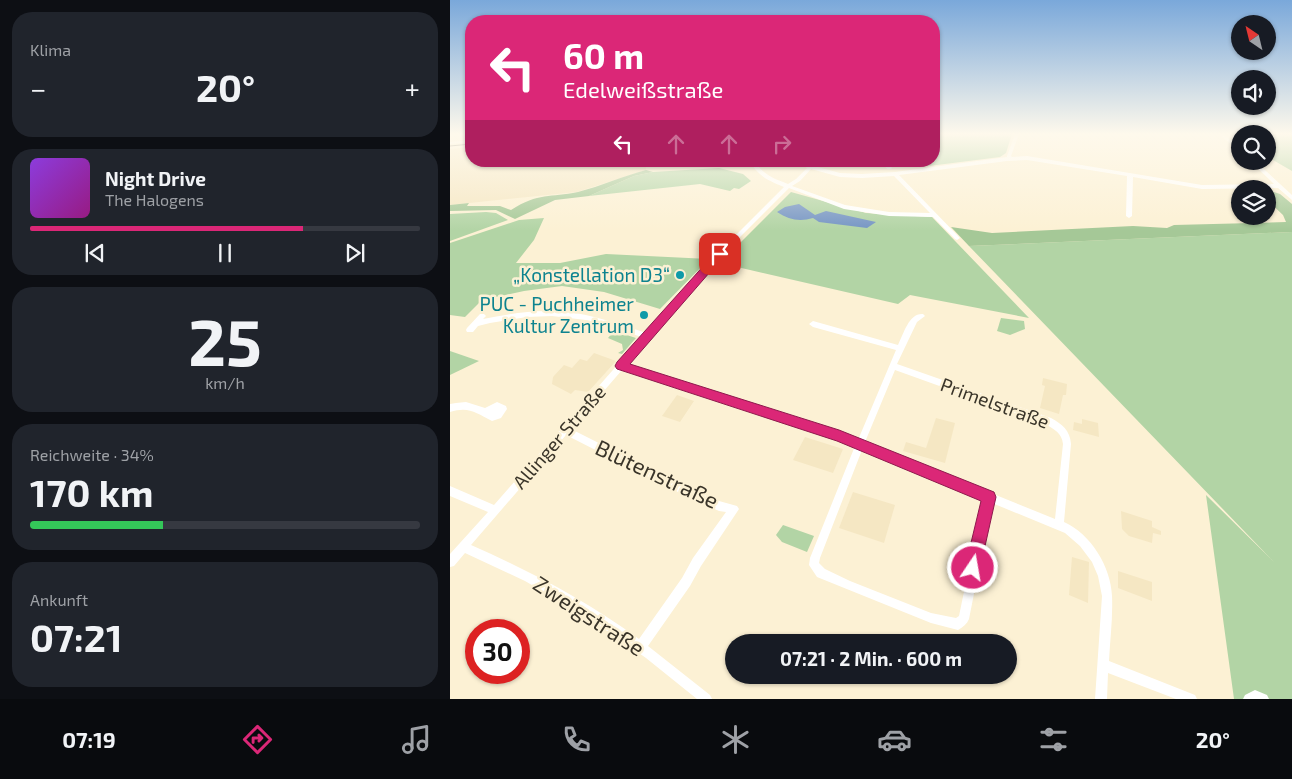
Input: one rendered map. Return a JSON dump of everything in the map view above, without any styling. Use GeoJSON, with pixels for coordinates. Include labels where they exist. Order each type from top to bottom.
{"type":"FeatureCollection","features":[{"type":"Feature","properties":{"kind":"street"},"geometry":{"type":"LineString","coordinates":[[755,167],[767,178],[790,184],[844,207],[889,214],[934,214]]}},
{"type":"Feature","properties":{"kind":"street","name":"Allinger Straße"},"geometry":{"type":"LineString","coordinates":[[450,562],[720,254],[790,184],[798,180],[807,167]]}},
{"type":"Feature","properties":{"kind":"street"},"geometry":{"type":"LineString","coordinates":[[819,167],[850,176],[895,174],[948,167]]}},
{"type":"Feature","properties":{"kind":"street"},"geometry":{"type":"LineString","coordinates":[[1080,167],[1202,188],[1231,188]]}},
{"type":"Feature","properties":{"kind":"street"},"geometry":{"type":"LineString","coordinates":[[1256,170],[1267,180]]}},
{"type":"Feature","properties":{"kind":"street"},"geometry":{"type":"LineString","coordinates":[[1262,170],[1292,198]]}},
{"type":"Feature","properties":{"kind":"street"},"geometry":{"type":"LineString","coordinates":[[895,174],[958,238]]}},
{"type":"Feature","properties":{"kind":"street"},"geometry":{"type":"LineString","coordinates":[[1129,216],[1130,175]]}},
{"type":"Feature","properties":{"kind":"street"},"geometry":{"type":"LineString","coordinates":[[1276,186],[1280,186]]}},
{"type":"Feature","properties":{"kind":"street"},"geometry":{"type":"LineString","coordinates":[[470,330],[480,320],[519,315],[561,314],[586,318],[647,336]]}},
{"type":"Feature","properties":{"kind":"street"},"geometry":{"type":"LineString","coordinates":[[921,316],[914,320],[900,348],[860,444],[815,558],[814,565],[820,574],[931,618],[958,624],[964,619],[988,497]]}},
{"type":"Feature","properties":{"kind":"street"},"geometry":{"type":"LineString","coordinates":[[812,324],[900,348]]}},
{"type":"Feature","properties":{"kind":"street"},"geometry":{"type":"LineString","coordinates":[[621,366],[860,444],[1059,524],[1072,532],[1086,545],[1103,572],[1107,596],[1101,699]]}},
{"type":"Feature","properties":{"kind":"street","name":"Primelstraße"},"geometry":{"type":"LineString","coordinates":[[893,366],[1048,421],[1061,429],[1067,437],[1067,444],[1059,524]]}},
{"type":"Feature","properties":{"kind":"street"},"geometry":{"type":"LineString","coordinates":[[450,408],[463,404],[486,412]]}},
{"type":"Feature","properties":{"kind":"street","name":"Blütenstraße"},"geometry":{"type":"LineString","coordinates":[[565,430],[683,490],[719,506],[734,508],[640,648]]}},
{"type":"Feature","properties":{"kind":"street"},"geometry":{"type":"LineString","coordinates":[[450,490],[495,510]]}},
{"type":"Feature","properties":{"kind":"street","name":"Zweigstraße"},"geometry":{"type":"LineString","coordinates":[[464,546],[552,590],[614,629],[706,699]]}},
{"type":"Feature","properties":{"kind":"street"},"geometry":{"type":"LineString","coordinates":[[1104,665],[1191,699]]}},
{"type":"Feature","properties":{"kind":"street"},"geometry":{"type":"LineString","coordinates":[[1249,699],[1255,696],[1263,699]]}},
{"type":"Feature","properties":{"kind":"shaded area"},"geometry":{"type":"Polygon","coordinates":[[[450,167],[646,167],[646,170],[577,192],[450,205],[450,167]]]}},
{"type":"Feature","properties":{"kind":"shaded area"},"geometry":{"type":"Polygon","coordinates":[[[594,353],[616,361],[588,392],[575,390],[571,394],[552,384],[553,377],[564,365],[572,368],[580,359],[587,361],[594,353]]]}},
{"type":"Feature","properties":{"kind":"shaded area"},"geometry":{"type":"Polygon","coordinates":[[[1043,378],[1067,384],[1066,395],[1063,395],[1059,414],[1040,408],[1045,386],[1042,385],[1043,378]]]}},
{"type":"Feature","properties":{"kind":"shaded area"},"geometry":{"type":"Polygon","coordinates":[[[677,395],[694,401],[680,422],[662,416],[677,395]]]}},
{"type":"Feature","properties":{"kind":"shaded area"},"geometry":{"type":"Polygon","coordinates":[[[936,418],[955,423],[945,463],[903,451],[906,442],[926,448],[936,418]]]}},
{"type":"Feature","properties":{"kind":"shaded area"},"geometry":{"type":"Polygon","coordinates":[[[1082,419],[1098,423],[1099,437],[1073,430],[1074,422],[1082,424],[1082,419]]]}},
{"type":"Feature","properties":{"kind":"shaded area"},"geometry":{"type":"Polygon","coordinates":[[[805,437],[843,449],[833,473],[793,460],[805,437]]]}},
{"type":"Feature","properties":{"kind":"shaded area"},"geometry":{"type":"Polygon","coordinates":[[[853,492],[895,505],[884,543],[839,528],[853,492]]]}},
{"type":"Feature","properties":{"kind":"shaded area"},"geometry":{"type":"Polygon","coordinates":[[[1121,511],[1152,521],[1152,527],[1161,531],[1161,535],[1153,533],[1152,543],[1129,536],[1122,529],[1121,511]]]}},
{"type":"Feature","properties":{"kind":"shaded area"},"geometry":{"type":"Polygon","coordinates":[[[1072,557],[1089,562],[1088,603],[1069,595],[1072,557]]]}},
{"type":"Feature","properties":{"kind":"shaded area"},"geometry":{"type":"Polygon","coordinates":[[[1118,571],[1152,582],[1152,601],[1118,588],[1118,571]]]}},
{"type":"Feature","properties":{"kind":"green space"},"geometry":{"type":"Polygon","coordinates":[[[1284,167],[1292,167],[1292,171],[1284,167]]]}},
{"type":"Feature","properties":{"kind":"green space"},"geometry":{"type":"Polygon","coordinates":[[[719,168],[743,174],[751,181],[739,189],[734,188],[730,191],[700,184],[589,196],[634,176],[653,172],[719,168]]]}},
{"type":"Feature","properties":{"kind":"green space"},"geometry":{"type":"Polygon","coordinates":[[[646,170],[653,172],[634,176],[589,196],[555,200],[515,219],[496,210],[450,211],[450,205],[469,203],[467,206],[500,206],[511,210],[529,200],[578,192],[646,170]]]}},
{"type":"Feature","properties":{"kind":"green space"},"geometry":{"type":"Polygon","coordinates":[[[791,192],[866,213],[932,217],[1029,318],[910,295],[898,304],[720,263],[791,192]]]}},
{"type":"Feature","properties":{"kind":"green space"},"geometry":{"type":"Polygon","coordinates":[[[1276,193],[1292,204],[1292,232],[969,246],[951,227],[992,233],[1133,226],[1167,228],[1174,225],[1231,223],[1231,225],[1276,225],[1276,222],[1286,222],[1283,215],[1276,208],[1276,193]]]}},
{"type":"Feature","properties":{"kind":"green space"},"geometry":{"type":"Polygon","coordinates":[[[496,213],[508,220],[450,241],[450,214],[496,213]]]}},
{"type":"Feature","properties":{"kind":"green space"},"geometry":{"type":"Polygon","coordinates":[[[544,218],[534,240],[516,263],[560,263],[606,254],[709,259],[660,309],[604,292],[562,286],[524,291],[482,300],[465,317],[450,315],[450,243],[519,220],[544,218]]]}},
{"type":"Feature","properties":{"kind":"green space"},"geometry":{"type":"Polygon","coordinates":[[[1292,232],[1292,699],[1234,699],[1206,495],[1274,562],[969,246],[1292,232]]]}},
{"type":"Feature","properties":{"kind":"green space"},"geometry":{"type":"Polygon","coordinates":[[[1001,318],[1024,321],[1025,329],[1010,335],[997,331],[1001,318]]]}},
{"type":"Feature","properties":{"kind":"green space"},"geometry":{"type":"Polygon","coordinates":[[[614,331],[636,338],[622,354],[618,353],[623,350],[622,344],[608,338],[614,331]]]}},
{"type":"Feature","properties":{"kind":"green space"},"geometry":{"type":"Polygon","coordinates":[[[450,351],[479,361],[450,375],[450,351]]]}},
{"type":"Feature","properties":{"kind":"green space"},"geometry":{"type":"Polygon","coordinates":[[[783,525],[814,536],[807,552],[782,542],[776,535],[783,525]]]}},
{"type":"Feature","properties":{"kind":"water"},"geometry":{"type":"Polygon","coordinates":[[[799,204],[815,215],[826,211],[876,222],[867,228],[819,222],[813,218],[795,219],[777,212],[785,207],[799,204]]]}},
{"type":"Feature","properties":{"kind":"place","name":"„Konstellation D3“"},"geometry":{"type":"Point","coordinates":[680,275]}},
{"type":"Feature","properties":{"kind":"place","name":"PUC - Puchheimer Kultur Zentrum"},"geometry":{"type":"Point","coordinates":[644,315]}},
{"type":"Feature","properties":{"kind":"route"},"geometry":{"type":"LineString","coordinates":[[720,254],[621,366],[839,436],[988,497],[973,568]]}}]}
